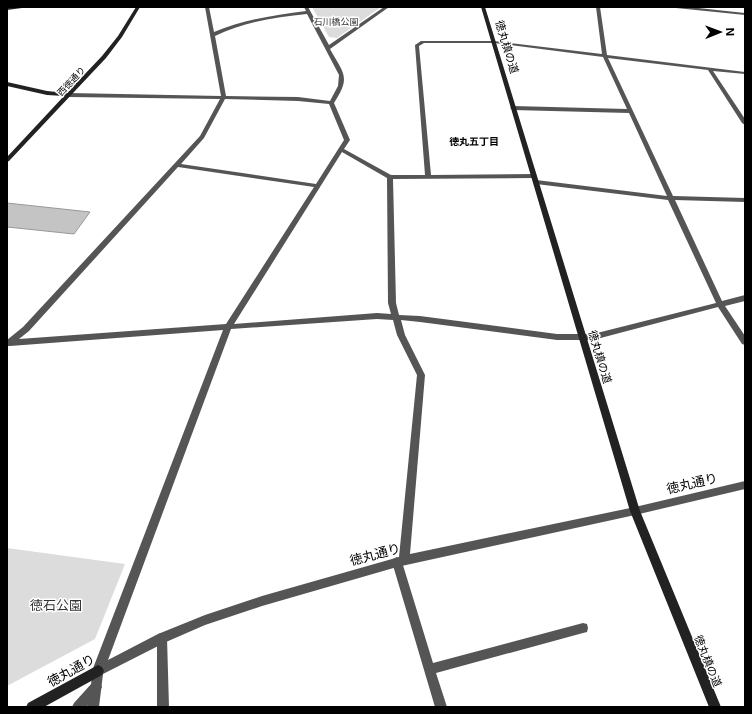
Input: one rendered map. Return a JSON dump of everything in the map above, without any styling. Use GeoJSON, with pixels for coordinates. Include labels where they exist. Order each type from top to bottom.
{"type":"FeatureCollection","features":[{"type":"Feature","properties":{"kind":"street"},"geometry":{"type":"LineString","coordinates":[[7,9],[22,7]]}},
{"type":"Feature","properties":{"kind":"street","name":"西徳通り"},"geometry":{"type":"LineString","coordinates":[[7,160],[113,46],[130,23],[138,7]]}},
{"type":"Feature","properties":{"kind":"street"},"geometry":{"type":"LineString","coordinates":[[8,344],[26,329],[202,137],[224,97],[207,7]]}},
{"type":"Feature","properties":{"kind":"street"},"geometry":{"type":"LineString","coordinates":[[328,48],[387,7]]}},
{"type":"Feature","properties":{"kind":"street","name":"徳丸槙の道"},"geometry":{"type":"LineString","coordinates":[[483,7],[634,511],[715,707]]}},
{"type":"Feature","properties":{"kind":"street"},"geometry":{"type":"LineString","coordinates":[[598,7],[605,56],[720,304],[745,342]]}},
{"type":"Feature","properties":{"kind":"street"},"geometry":{"type":"LineString","coordinates":[[676,7],[745,14]]}},
{"type":"Feature","properties":{"kind":"street"},"geometry":{"type":"LineString","coordinates":[[212,35],[248,21],[308,10],[343,79],[340,90],[331,103]]}},
{"type":"Feature","properties":{"kind":"street"},"geometry":{"type":"LineString","coordinates":[[428,176],[417,45],[423,42],[494,42],[745,73]]}},
{"type":"Feature","properties":{"kind":"street"},"geometry":{"type":"LineString","coordinates":[[709,68],[745,123]]}},
{"type":"Feature","properties":{"kind":"street"},"geometry":{"type":"LineString","coordinates":[[7,84],[47,94],[298,99],[331,103]]}},
{"type":"Feature","properties":{"kind":"street"},"geometry":{"type":"LineString","coordinates":[[93,707],[98,671],[228,327],[347,140],[331,103]]}},
{"type":"Feature","properties":{"kind":"street"},"geometry":{"type":"LineString","coordinates":[[514,108],[631,111]]}},
{"type":"Feature","properties":{"kind":"street"},"geometry":{"type":"LineString","coordinates":[[341,149],[390,176],[535,179],[671,198],[745,200]]}},
{"type":"Feature","properties":{"kind":"street"},"geometry":{"type":"LineString","coordinates":[[176,165],[317,186]]}},
{"type":"Feature","properties":{"kind":"street"},"geometry":{"type":"LineString","coordinates":[[390,176],[392,303],[401,335],[421,375],[401,561],[441,707]]}},
{"type":"Feature","properties":{"kind":"street"},"geometry":{"type":"LineString","coordinates":[[8,344],[377,316],[420,319],[557,337],[593,337],[745,298]]}},
{"type":"Feature","properties":{"kind":"street","name":"徳丸通り"},"geometry":{"type":"LineString","coordinates":[[32,707],[162,638],[205,620],[262,601],[401,561],[634,511],[745,485]]}},
{"type":"Feature","properties":{"kind":"street"},"geometry":{"type":"LineString","coordinates":[[430,670],[583,628]]}},
{"type":"Feature","properties":{"kind":"street"},"geometry":{"type":"LineString","coordinates":[[162,638],[163,707]]}},
{"type":"Feature","properties":{"kind":"street"},"geometry":{"type":"LineString","coordinates":[[78,707],[97,686]]}},
{"type":"Feature","properties":{"kind":"green space","name":"石川橋公園"},"geometry":{"type":"Polygon","coordinates":[[[312,7],[381,7],[337,38],[329,37],[312,7]]]}},
{"type":"Feature","properties":{"kind":"green space","name":"徳石公園"},"geometry":{"type":"Polygon","coordinates":[[[7,548],[125,564],[95,639],[7,686],[7,548]]]}},
{"type":"Feature","properties":{"kind":"building"},"geometry":{"type":"Polygon","coordinates":[[[7,203],[90,212],[74,234],[7,227],[7,203]]]}},
{"type":"Feature","properties":{"kind":"district","name":"徳丸五丁目"},"geometry":{"type":"Point","coordinates":[474,141]}}]}
